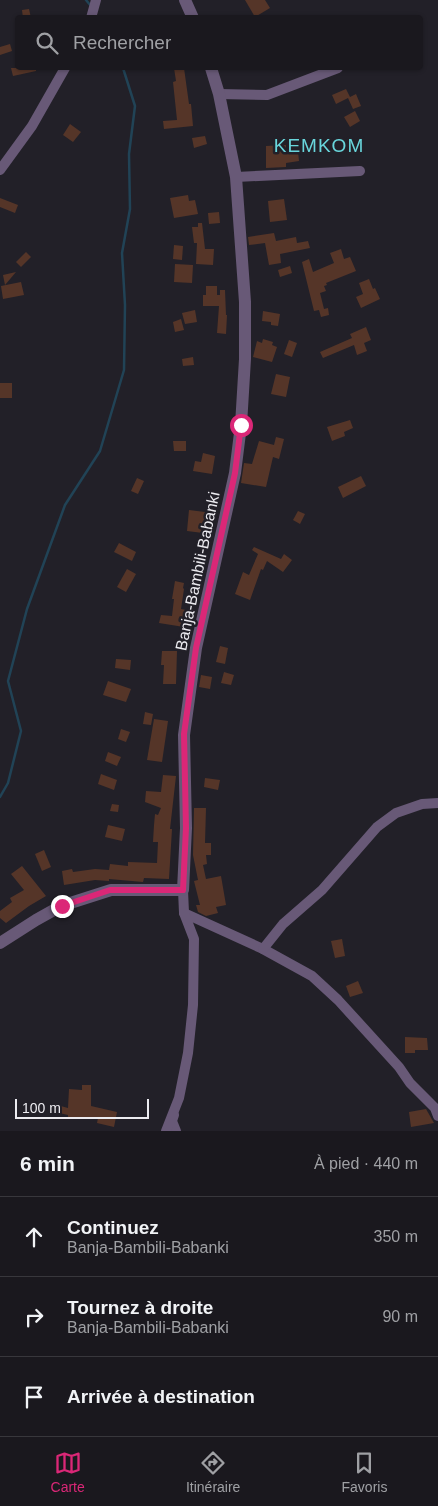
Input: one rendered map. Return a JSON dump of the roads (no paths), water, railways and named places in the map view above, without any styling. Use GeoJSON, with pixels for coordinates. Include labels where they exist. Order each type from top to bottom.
{"type":"FeatureCollection","features":[{"type":"Feature","properties":{"kind":"street"},"geometry":{"type":"LineString","coordinates":[[92,15],[96,0]]}},
{"type":"Feature","properties":{"kind":"street"},"geometry":{"type":"LineString","coordinates":[[185,0],[192,15]]}},
{"type":"Feature","properties":{"kind":"street"},"geometry":{"type":"LineString","coordinates":[[0,170],[32,126],[64,70]]}},
{"type":"Feature","properties":{"kind":"street","name":"Banja-Bambili-Babanki"},"geometry":{"type":"LineString","coordinates":[[183,890],[186,828],[184,734],[196,648],[235,473],[241,425],[245,359],[245,302],[236,177],[212,70]]}},
{"type":"Feature","properties":{"kind":"street"},"geometry":{"type":"LineString","coordinates":[[218,94],[267,94],[333,70]]}},
{"type":"Feature","properties":{"kind":"street"},"geometry":{"type":"LineString","coordinates":[[236,177],[360,171]]}},
{"type":"Feature","properties":{"kind":"street"},"geometry":{"type":"LineString","coordinates":[[263,949],[283,924],[322,890],[377,827],[396,812],[422,804],[438,804]]}},
{"type":"Feature","properties":{"kind":"street"},"geometry":{"type":"LineString","coordinates":[[0,943],[62,906],[110,890],[183,890],[184,913],[194,939],[193,1005],[188,1053],[179,1098],[172,1121],[176,1131]]}},
{"type":"Feature","properties":{"kind":"street"},"geometry":{"type":"LineString","coordinates":[[184,913],[263,949],[312,976],[332,994],[438,1110]]}},
{"type":"Feature","properties":{"kind":"street"},"geometry":{"type":"LineString","coordinates":[[399,1067],[410,1083],[435,1108],[438,1116]]}},
{"type":"Feature","properties":{"kind":"street"},"geometry":{"type":"LineString","coordinates":[[166,1131],[179,1098]]}},
{"type":"Feature","properties":{"kind":"waterway"},"geometry":{"type":"LineString","coordinates":[[86,0],[91,6]]}},
{"type":"Feature","properties":{"kind":"waterway"},"geometry":{"type":"LineString","coordinates":[[0,797],[8,783],[21,731],[8,681],[27,609],[65,505],[100,451],[124,370],[125,305],[122,253],[130,209],[129,154],[135,106],[124,70]]}},
{"type":"Feature","properties":{"kind":"district","name":"KEMKOM"},"geometry":{"type":"Point","coordinates":[319,145]}}]}
